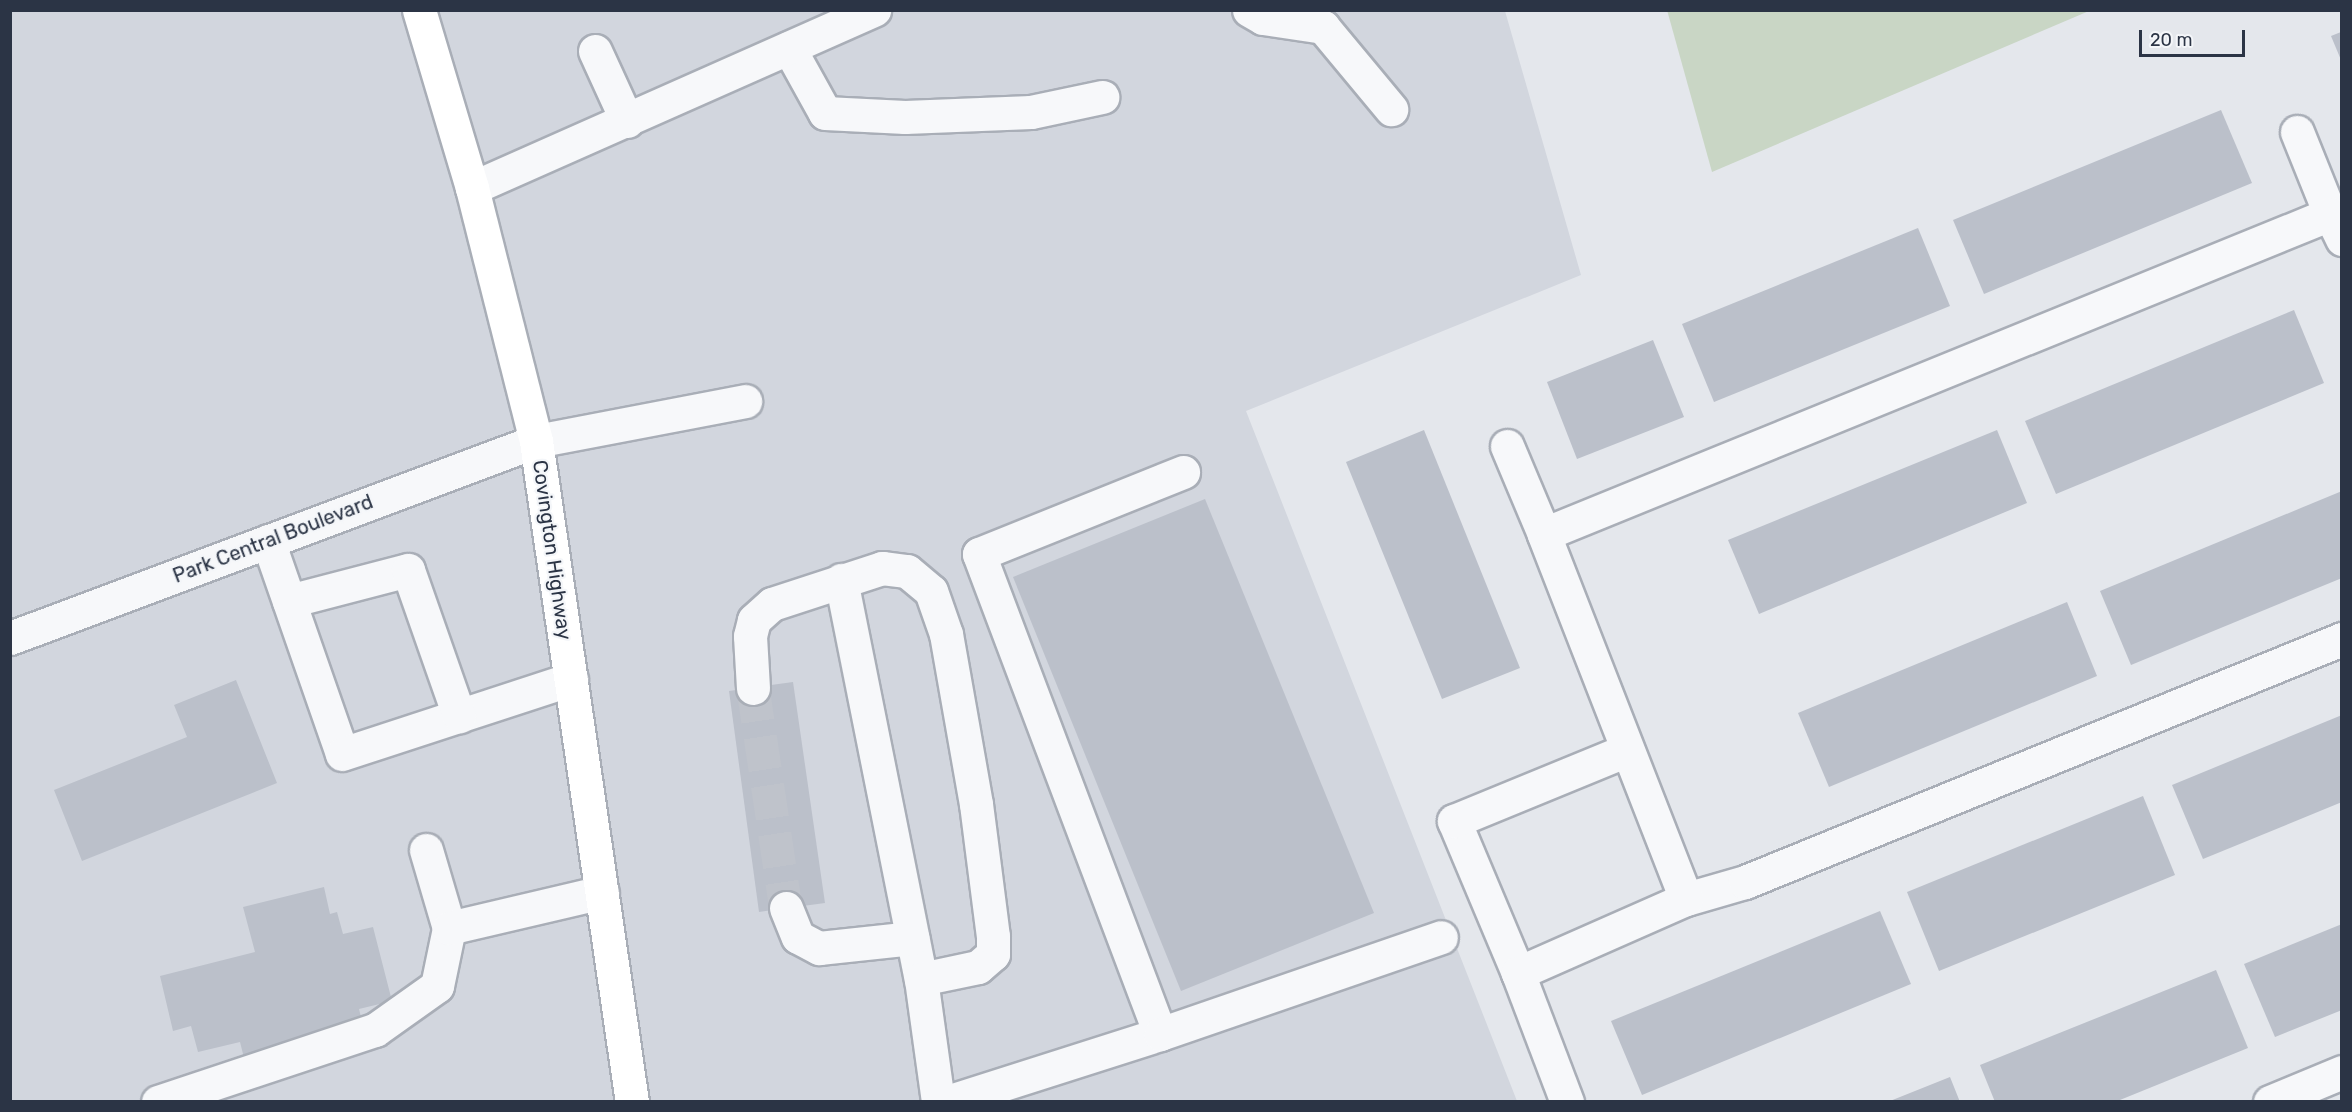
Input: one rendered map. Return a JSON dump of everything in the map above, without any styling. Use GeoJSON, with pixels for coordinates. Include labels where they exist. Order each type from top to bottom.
{"type":"FeatureCollection","features":[{"type":"Feature","properties":{"kind":"main road","name":"Covington Highway"},"geometry":{"type":"LineString","coordinates":[[419,10],[471,188],[536,441],[632,1101]]}},
{"type":"Feature","properties":{"kind":"street"},"geometry":{"type":"LineString","coordinates":[[471,188],[874,10]]}},
{"type":"Feature","properties":{"kind":"street"},"geometry":{"type":"LineString","coordinates":[[1249,10],[1263,18],[1323,27],[1391,109]]}},
{"type":"Feature","properties":{"kind":"street"},"geometry":{"type":"LineString","coordinates":[[789,48],[825,113],[905,117],[1031,112],[1102,98]]}},
{"type":"Feature","properties":{"kind":"street"},"geometry":{"type":"LineString","coordinates":[[595,51],[627,121]]}},
{"type":"Feature","properties":{"kind":"street"},"geometry":{"type":"LineString","coordinates":[[1544,534],[2336,227],[2297,132]]}},
{"type":"Feature","properties":{"kind":"street","name":"Park Central Boulevard"},"geometry":{"type":"LineString","coordinates":[[10,638],[536,441],[745,401]]}},
{"type":"Feature","properties":{"kind":"street"},"geometry":{"type":"LineString","coordinates":[[1507,446],[1544,534],[1686,899]]}},
{"type":"Feature","properties":{"kind":"street"},"geometry":{"type":"LineString","coordinates":[[1160,1034],[980,554],[1183,472]]}},
{"type":"Feature","properties":{"kind":"street"},"geometry":{"type":"LineString","coordinates":[[268,541],[342,753],[571,680]]}},
{"type":"Feature","properties":{"kind":"street"},"geometry":{"type":"LineString","coordinates":[[753,688],[750,636],[754,620],[772,604],[882,568],[907,571],[931,591],[946,634],[976,804],[993,954],[978,967],[921,979]]}},
{"type":"Feature","properties":{"kind":"street"},"geometry":{"type":"LineString","coordinates":[[289,601],[408,570],[459,716]]}},
{"type":"Feature","properties":{"kind":"street"},"geometry":{"type":"LineString","coordinates":[[841,580],[921,979],[938,1101]]}},
{"type":"Feature","properties":{"kind":"street"},"geometry":{"type":"LineString","coordinates":[[1518,973],[1686,899],[1745,882],[2342,639]]}},
{"type":"Feature","properties":{"kind":"street"},"geometry":{"type":"LineString","coordinates":[[1568,1101],[1518,973],[1454,821],[1627,750]]}},
{"type":"Feature","properties":{"kind":"street"},"geometry":{"type":"LineString","coordinates":[[158,1101],[375,1030],[437,986],[449,928],[426,850]]}},
{"type":"Feature","properties":{"kind":"street"},"geometry":{"type":"LineString","coordinates":[[449,928],[602,892]]}},
{"type":"Feature","properties":{"kind":"street"},"geometry":{"type":"LineString","coordinates":[[786,908],[798,937],[819,948],[912,938]]}},
{"type":"Feature","properties":{"kind":"street"},"geometry":{"type":"LineString","coordinates":[[947,1101],[1160,1034],[1441,937]]}},
{"type":"Feature","properties":{"kind":"street"},"geometry":{"type":"LineString","coordinates":[[2271,1101],[2342,1072]]}},
{"type":"Feature","properties":{"kind":"shaded area"},"geometry":{"type":"Polygon","coordinates":[[[10,11],[1505,11],[1581,275],[1246,411],[1517,1101],[11,1101],[10,11]]]}},
{"type":"Feature","properties":{"kind":"green space"},"geometry":{"type":"Polygon","coordinates":[[[1667,10],[2089,10],[2089,11],[1712,172],[1667,10]]]}},
{"type":"Feature","properties":{"kind":"building"},"geometry":{"type":"Polygon","coordinates":[[[2341,32],[2341,60],[2331,36],[2341,32]]]}},
{"type":"Feature","properties":{"kind":"building"},"geometry":{"type":"Polygon","coordinates":[[[2221,110],[2252,183],[1984,294],[1953,220],[2221,110]]]}},
{"type":"Feature","properties":{"kind":"building"},"geometry":{"type":"Polygon","coordinates":[[[1918,228],[1950,306],[1714,402],[1682,324],[1918,228]]]}},
{"type":"Feature","properties":{"kind":"building"},"geometry":{"type":"Polygon","coordinates":[[[2294,310],[2324,383],[2056,494],[2025,421],[2294,310]]]}},
{"type":"Feature","properties":{"kind":"building"},"geometry":{"type":"Polygon","coordinates":[[[1653,340],[1684,417],[1577,459],[1547,382],[1653,340]]]}},
{"type":"Feature","properties":{"kind":"building"},"geometry":{"type":"Polygon","coordinates":[[[1424,430],[1520,668],[1442,699],[1346,462],[1424,430]]]}},
{"type":"Feature","properties":{"kind":"building"},"geometry":{"type":"Polygon","coordinates":[[[1997,430],[2027,503],[1759,614],[1728,540],[1997,430]]]}},
{"type":"Feature","properties":{"kind":"building"},"geometry":{"type":"Polygon","coordinates":[[[2342,491],[2342,578],[2131,665],[2100,591],[2342,491]]]}},
{"type":"Feature","properties":{"kind":"building"},"geometry":{"type":"Polygon","coordinates":[[[1205,499],[1374,913],[1181,991],[1013,577],[1205,499]]]}},
{"type":"Feature","properties":{"kind":"building"},"geometry":{"type":"Polygon","coordinates":[[[2067,602],[2097,676],[1829,787],[1798,713],[2067,602]]]}},
{"type":"Feature","properties":{"kind":"building"},"geometry":{"type":"Polygon","coordinates":[[[236,680],[277,783],[82,861],[54,790],[187,737],[174,705],[236,680]]]}},
{"type":"Feature","properties":{"kind":"building"},"geometry":{"type":"Polygon","coordinates":[[[793,682],[825,903],[759,912],[729,691],[793,682]]]}},
{"type":"Feature","properties":{"kind":"building"},"geometry":{"type":"Polygon","coordinates":[[[2342,715],[2342,802],[2203,859],[2172,785],[2342,715]]]}},
{"type":"Feature","properties":{"kind":"building"},"geometry":{"type":"Polygon","coordinates":[[[2143,796],[2175,875],[1939,971],[1907,892],[2143,796]]]}},
{"type":"Feature","properties":{"kind":"building"},"geometry":{"type":"Polygon","coordinates":[[[324,887],[330,914],[337,912],[343,934],[373,927],[392,1001],[359,1009],[364,1029],[244,1058],[240,1042],[198,1052],[191,1026],[173,1031],[160,976],[255,952],[243,907],[324,887]]]}},
{"type":"Feature","properties":{"kind":"building"},"geometry":{"type":"Polygon","coordinates":[[[1880,911],[1911,984],[1642,1095],[1611,1021],[1880,911]]]}},
{"type":"Feature","properties":{"kind":"building"},"geometry":{"type":"Polygon","coordinates":[[[2342,924],[2342,1010],[2275,1037],[2244,964],[2342,924]]]}},
{"type":"Feature","properties":{"kind":"building"},"geometry":{"type":"Polygon","coordinates":[[[2216,970],[2248,1048],[2115,1102],[1995,1102],[1980,1065],[2216,970]]]}},
{"type":"Feature","properties":{"kind":"building"},"geometry":{"type":"Polygon","coordinates":[[[1950,1077],[1960,1102],[1890,1102],[1890,1101],[1950,1077]]]}},
{"type":"Feature","properties":{"kind":"tunnel"},"geometry":{"type":"LineString","coordinates":[[753,688],[786,908]]}}]}
